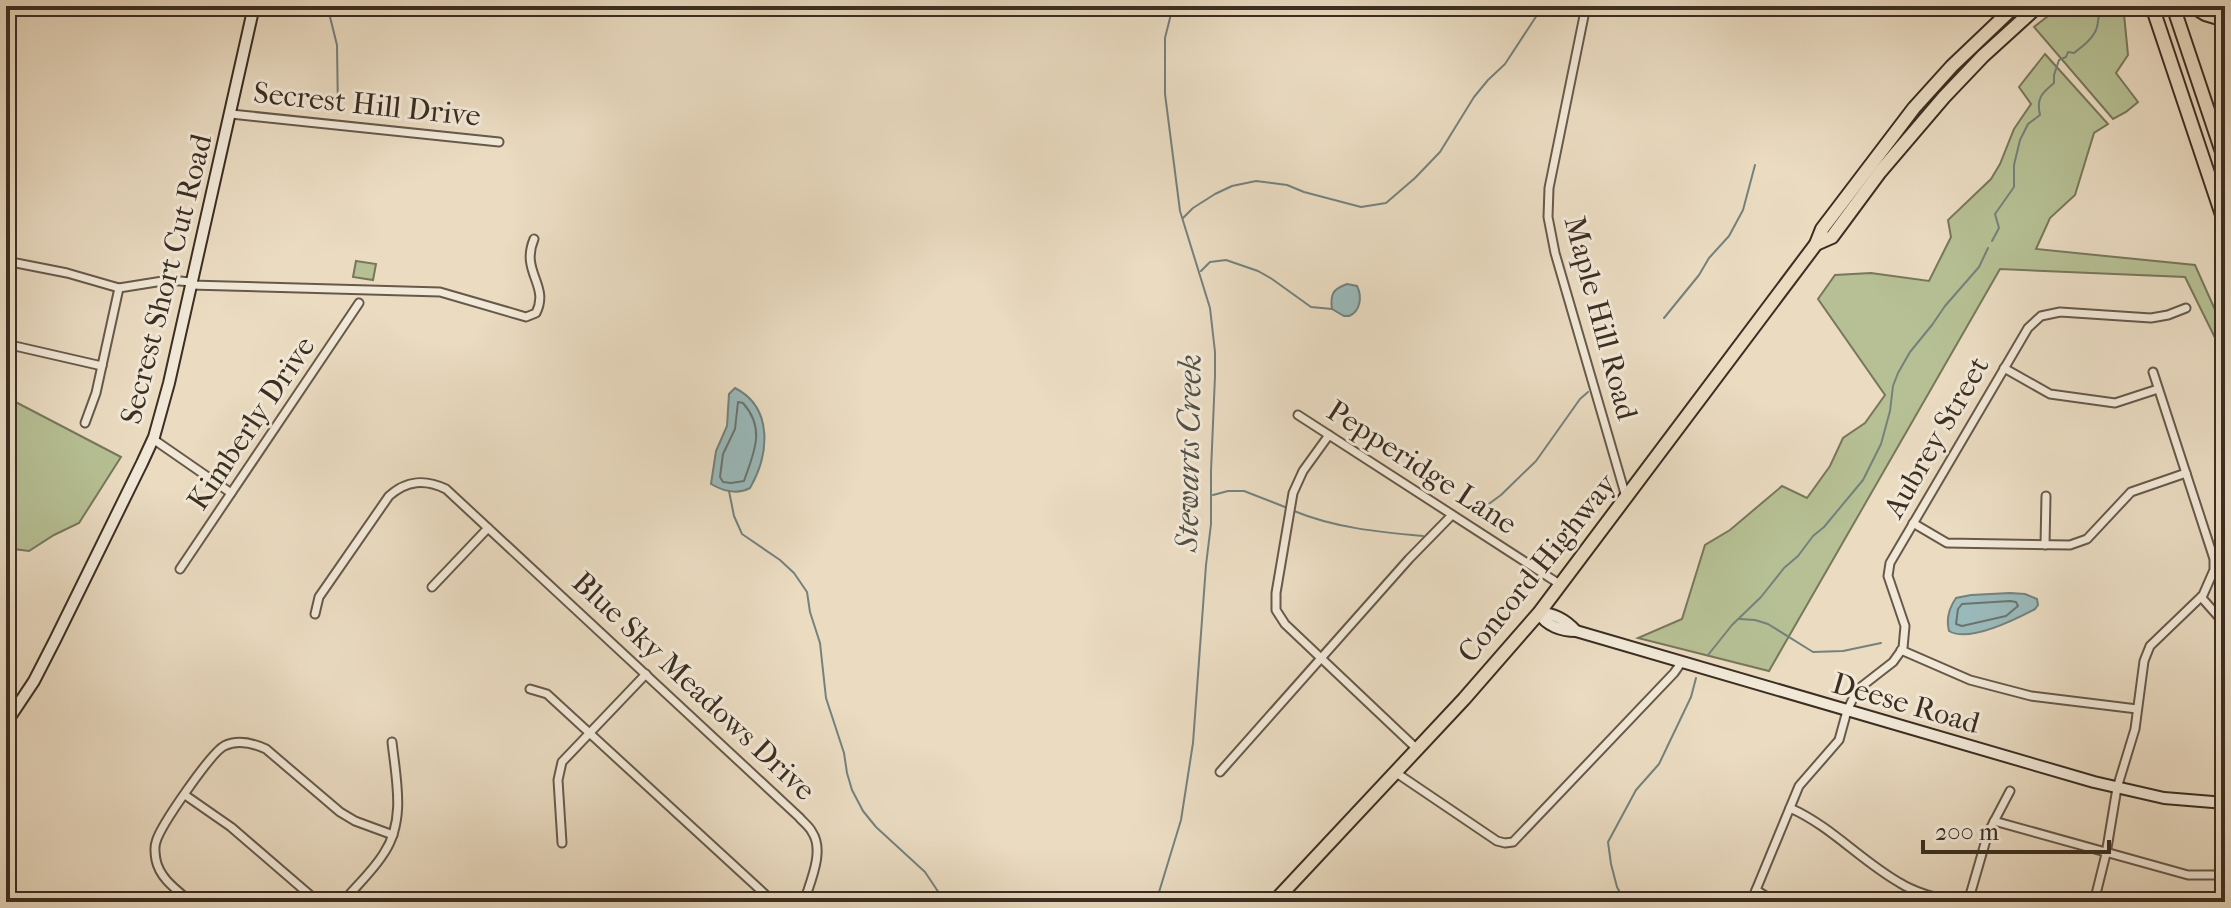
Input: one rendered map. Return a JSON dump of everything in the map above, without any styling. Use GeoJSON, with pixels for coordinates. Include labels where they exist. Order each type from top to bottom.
{"type":"FeatureCollection","features":[{"type":"Feature","properties":{"kind":"highway","name":"Concord Highway"},"geometry":{"type":"LineString","coordinates":[[1816,244],[1832,237],[1880,172],[1963,76],[2038,6]]}},
{"type":"Feature","properties":{"kind":"highway"},"geometry":{"type":"LineString","coordinates":[[2152,6],[2225,224]]}},
{"type":"Feature","properties":{"kind":"highway"},"geometry":{"type":"LineString","coordinates":[[2173,6],[2225,161]]}},
{"type":"Feature","properties":{"kind":"highway"},"geometry":{"type":"LineString","coordinates":[[2192,6],[2225,20]]}},
{"type":"Feature","properties":{"kind":"highway","name":"Concord Highway"},"geometry":{"type":"LineString","coordinates":[[1274,902],[1488,673],[1539,613],[1627,499],[1816,244],[1822,229],[1914,108],[2010,8]]}},
{"type":"Feature","properties":{"kind":"highway"},"geometry":{"type":"LineString","coordinates":[[2010,8],[2018,23]]}},
{"type":"Feature","properties":{"kind":"main road","name":"Secrest Short Cut Road"},"geometry":{"type":"LineString","coordinates":[[6,723],[34,681],[153,439],[165,399],[254,6]]}},
{"type":"Feature","properties":{"kind":"main road","name":"Deese Road"},"geometry":{"type":"LineString","coordinates":[[1539,613],[1544,622],[1567,631],[1576,631],[2117,788],[2164,798],[2225,803]]}},
{"type":"Feature","properties":{"kind":"street","name":"Maple Hill Road"},"geometry":{"type":"LineString","coordinates":[[1586,6],[1551,170],[1548,217],[1555,253],[1627,499]]}},
{"type":"Feature","properties":{"kind":"street","name":"Secrest Hill Drive"},"geometry":{"type":"LineString","coordinates":[[231,114],[499,142]]}},
{"type":"Feature","properties":{"kind":"street"},"geometry":{"type":"LineString","coordinates":[[6,261],[67,273],[119,288],[169,280],[440,292],[526,317],[536,313],[540,300],[529,257],[534,239]]}},
{"type":"Feature","properties":{"kind":"street"},"geometry":{"type":"LineString","coordinates":[[85,423],[96,393],[119,288]]}},
{"type":"Feature","properties":{"kind":"street","name":"Kimberly Drive"},"geometry":{"type":"LineString","coordinates":[[180,569],[359,303]]}},
{"type":"Feature","properties":{"kind":"street","name":"Aubrey Street"},"geometry":{"type":"LineString","coordinates":[[1901,650],[1905,626],[1888,576],[1890,563],[2028,328],[2041,316],[2060,312],[2151,318],[2186,308]]}},
{"type":"Feature","properties":{"kind":"street"},"geometry":{"type":"LineString","coordinates":[[6,344],[102,366]]}},
{"type":"Feature","properties":{"kind":"street"},"geometry":{"type":"LineString","coordinates":[[2004,368],[2050,394],[2115,403],[2158,389]]}},
{"type":"Feature","properties":{"kind":"street"},"geometry":{"type":"LineString","coordinates":[[2094,902],[2117,788],[2135,729],[2144,661],[2150,646],[2201,597],[2214,570],[2214,559],[2153,372]]}},
{"type":"Feature","properties":{"kind":"street","name":"Pepperidge Lane"},"geometry":{"type":"LineString","coordinates":[[1298,415],[1561,585]]}},
{"type":"Feature","properties":{"kind":"street"},"geometry":{"type":"LineString","coordinates":[[1329,435],[1303,471],[1293,493],[1276,593],[1278,615],[1417,749]]}},
{"type":"Feature","properties":{"kind":"street"},"geometry":{"type":"LineString","coordinates":[[153,439],[231,493]]}},
{"type":"Feature","properties":{"kind":"street"},"geometry":{"type":"LineString","coordinates":[[1913,523],[1947,543],[2070,545],[2087,539],[2131,492],[2186,473]]}},
{"type":"Feature","properties":{"kind":"street","name":"Blue Sky Meadows Drive"},"geometry":{"type":"LineString","coordinates":[[315,614],[319,597],[389,496],[399,487],[416,482],[431,482],[446,489],[774,792],[814,833],[817,845],[814,868],[804,902]]}},
{"type":"Feature","properties":{"kind":"street"},"geometry":{"type":"LineString","coordinates":[[2045,545],[2046,496]]}},
{"type":"Feature","properties":{"kind":"street"},"geometry":{"type":"LineString","coordinates":[[1220,772],[1409,559],[1452,515]]}},
{"type":"Feature","properties":{"kind":"street"},"geometry":{"type":"LineString","coordinates":[[432,587],[488,528]]}},
{"type":"Feature","properties":{"kind":"street"},"geometry":{"type":"LineString","coordinates":[[2201,597],[2225,624]]}},
{"type":"Feature","properties":{"kind":"street"},"geometry":{"type":"LineString","coordinates":[[1751,902],[1799,786],[1839,740],[1857,690],[1893,662],[1901,650],[1970,680],[2031,696],[2137,709]]}},
{"type":"Feature","properties":{"kind":"street"},"geometry":{"type":"LineString","coordinates":[[1395,772],[1497,841],[1513,842],[1681,663]]}},
{"type":"Feature","properties":{"kind":"street"},"geometry":{"type":"LineString","coordinates":[[562,843],[558,780],[562,762],[646,674]]}},
{"type":"Feature","properties":{"kind":"street"},"geometry":{"type":"LineString","coordinates":[[530,689],[547,694],[768,897],[783,902]]}},
{"type":"Feature","properties":{"kind":"street"},"geometry":{"type":"LineString","coordinates":[[343,902],[384,853],[393,835],[398,812],[392,742]]}},
{"type":"Feature","properties":{"kind":"street"},"geometry":{"type":"LineString","coordinates":[[191,902],[161,874],[156,862],[155,845],[160,831],[213,754],[225,745],[253,743],[266,749],[340,812],[393,835]]}},
{"type":"Feature","properties":{"kind":"street"},"geometry":{"type":"LineString","coordinates":[[1968,902],[1988,833],[2010,791]]}},
{"type":"Feature","properties":{"kind":"street"},"geometry":{"type":"LineString","coordinates":[[185,795],[231,827],[318,902]]}},
{"type":"Feature","properties":{"kind":"street"},"geometry":{"type":"LineString","coordinates":[[1790,808],[1821,824],[1899,883],[1954,902]]}},
{"type":"Feature","properties":{"kind":"street"},"geometry":{"type":"LineString","coordinates":[[1994,821],[2188,875],[2225,875]]}},
{"type":"Feature","properties":{"kind":"street"},"geometry":{"type":"LineString","coordinates":[[1756,890],[1775,902]]}},
{"type":"Feature","properties":{"kind":"green space"},"geometry":{"type":"Polygon","coordinates":[[[2061,6],[2121,6],[2128,55],[2116,73],[2138,102],[2113,119],[2034,27],[2061,6]]]}},
{"type":"Feature","properties":{"kind":"green space"},"geometry":{"type":"Polygon","coordinates":[[[2045,54],[2108,124],[2094,133],[2075,195],[2050,218],[2036,249],[2195,265],[2225,332],[2225,358],[2185,277],[2000,269],[1769,671],[1638,638],[1682,619],[1705,545],[1730,530],[1782,486],[1807,498],[1830,466],[1843,438],[1865,423],[1885,395],[1818,299],[1835,275],[1871,273],[1929,281],[1951,237],[1948,220],[1991,179],[2000,164],[2014,129],[2031,104],[2019,87],[2045,54]]]}},
{"type":"Feature","properties":{"kind":"green space"},"geometry":{"type":"Polygon","coordinates":[[[356,261],[376,264],[373,280],[353,277],[356,261]]]}},
{"type":"Feature","properties":{"kind":"green space"},"geometry":{"type":"Polygon","coordinates":[[[6,397],[121,457],[79,523],[29,551],[6,548],[6,397]]]}},
{"type":"Feature","properties":{"kind":"water"},"geometry":{"type":"Polygon","coordinates":[[[1347,284],[1357,286],[1360,299],[1356,311],[1344,316],[1332,309],[1332,299],[1338,288],[1347,284]]]}},
{"type":"Feature","properties":{"kind":"water"},"geometry":{"type":"Polygon","coordinates":[[[735,388],[756,407],[762,420],[764,447],[750,488],[735,492],[711,484],[716,451],[727,426],[729,394],[735,388]]]}},
{"type":"Feature","properties":{"kind":"water"},"geometry":{"type":"Polygon","coordinates":[[[2010,593],[2037,599],[2038,605],[2016,618],[1980,632],[1958,634],[1949,631],[1949,614],[1956,598],[2010,593]]]}},
{"type":"Feature","properties":{"kind":"waterway"},"geometry":{"type":"LineString","coordinates":[[331,6],[330,17],[337,45],[338,113]]}},
{"type":"Feature","properties":{"kind":"waterway","name":"Stewarts Creek"},"geometry":{"type":"LineString","coordinates":[[1156,902],[1181,820],[1193,743],[1211,524],[1215,376],[1210,308],[1180,211],[1165,94],[1165,38],[1173,6]]}},
{"type":"Feature","properties":{"kind":"waterway"},"geometry":{"type":"LineString","coordinates":[[1183,218],[1215,194],[1232,186],[1256,181],[1287,185],[1361,207],[1386,203],[1440,152],[1474,97],[1505,64],[1543,6]]}},
{"type":"Feature","properties":{"kind":"waterway"},"geometry":{"type":"LineString","coordinates":[[1992,241],[1999,228],[1995,214],[2014,187],[2014,165],[2020,140],[2028,124],[2040,115],[2040,100],[2054,83],[2059,60],[2066,57],[2068,52],[2074,53],[2093,35],[2101,6]]}},
{"type":"Feature","properties":{"kind":"waterway"},"geometry":{"type":"LineString","coordinates":[[1664,318],[1729,236],[1743,210],[1755,165]]}},
{"type":"Feature","properties":{"kind":"waterway"},"geometry":{"type":"LineString","coordinates":[[1708,655],[1863,480],[1881,444],[1898,373],[1945,306],[1979,267],[1988,248]]}},
{"type":"Feature","properties":{"kind":"waterway"},"geometry":{"type":"LineString","coordinates":[[1201,271],[1210,262],[1226,260],[1258,271],[1311,307],[1332,309]]}},
{"type":"Feature","properties":{"kind":"waterway"},"geometry":{"type":"LineString","coordinates":[[1475,514],[1501,495],[1536,461],[1588,392]]}},
{"type":"Feature","properties":{"kind":"waterway"},"geometry":{"type":"LineString","coordinates":[[729,491],[734,516],[742,534],[780,560],[807,592],[820,643],[826,698],[852,790],[863,811],[925,872],[945,902]]}},
{"type":"Feature","properties":{"kind":"waterway"},"geometry":{"type":"LineString","coordinates":[[1213,495],[1244,491],[1285,507]]}},
{"type":"Feature","properties":{"kind":"waterway"},"geometry":{"type":"LineString","coordinates":[[1294,511],[1341,525],[1423,536]]}},
{"type":"Feature","properties":{"kind":"waterway"},"geometry":{"type":"LineString","coordinates":[[1740,619],[1768,624],[1813,652],[1843,651],[1881,643]]}},
{"type":"Feature","properties":{"kind":"waterway"},"geometry":{"type":"LineString","coordinates":[[1625,902],[1617,887],[1608,842],[1636,790],[1659,764],[1691,697],[1696,678]]}}]}
